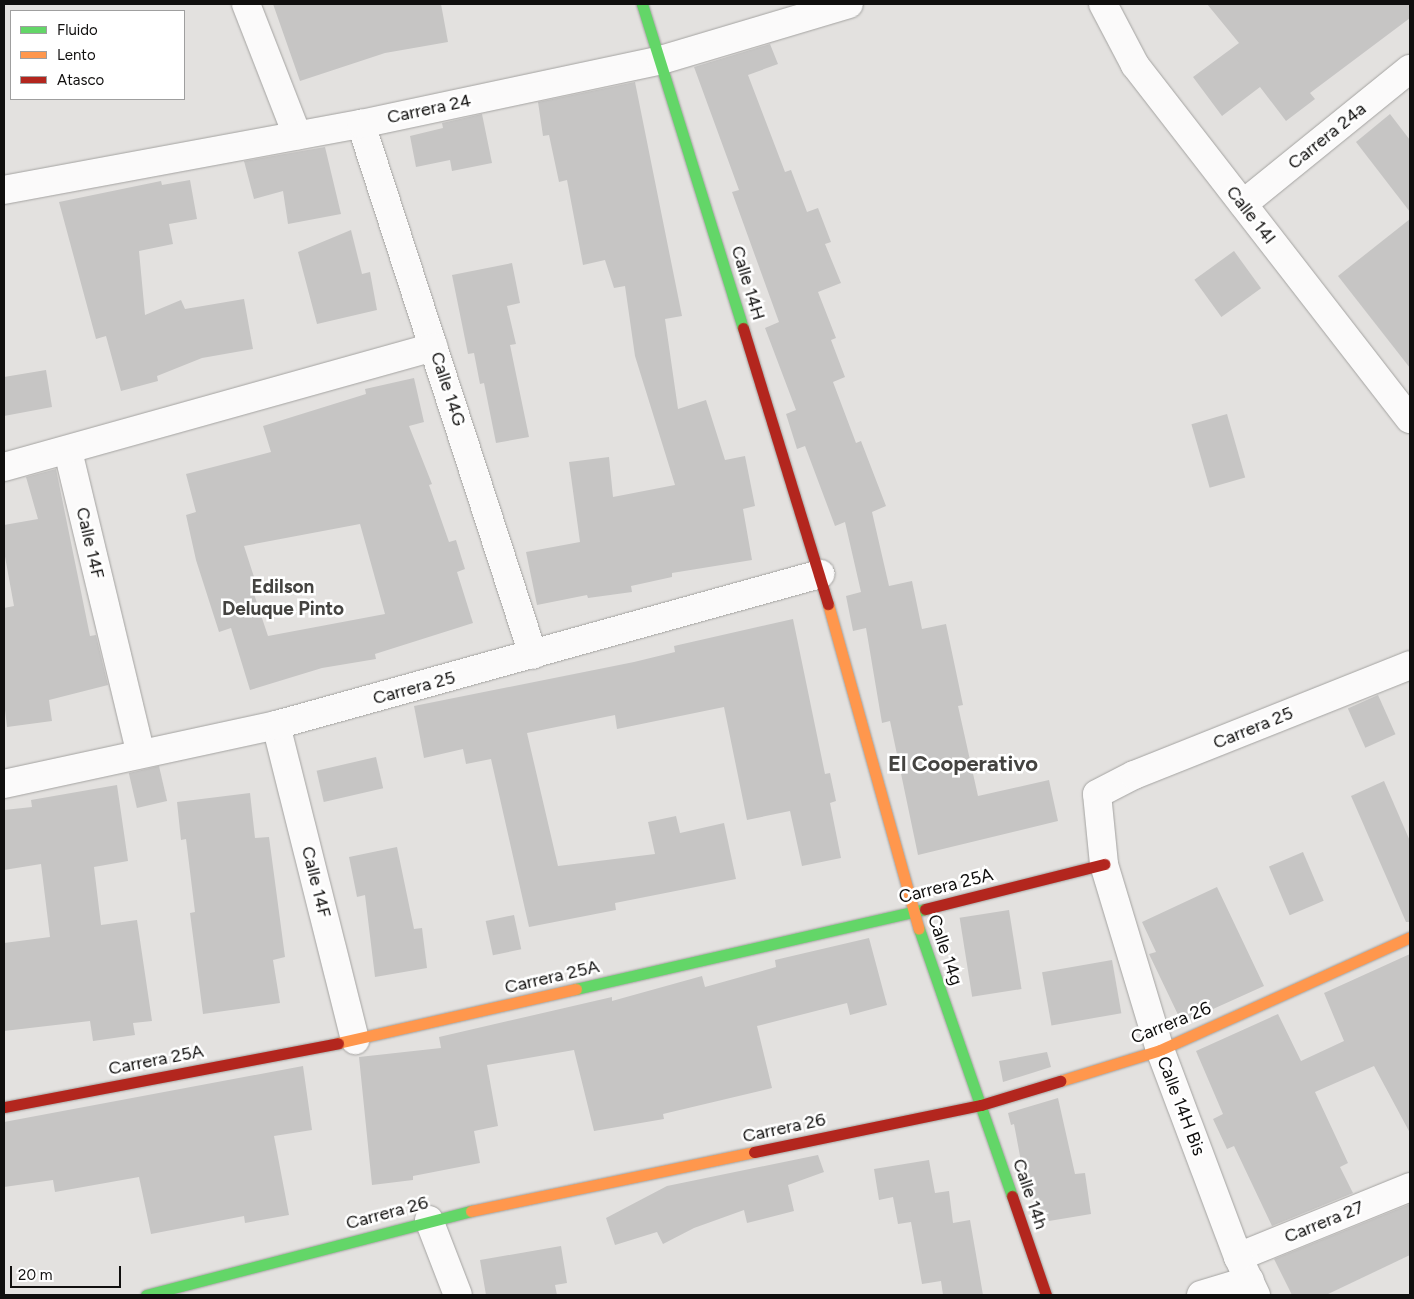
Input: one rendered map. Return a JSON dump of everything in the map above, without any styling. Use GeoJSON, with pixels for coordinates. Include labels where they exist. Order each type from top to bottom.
{"type":"FeatureCollection","features":[{"type":"Feature","properties":{"kind":"street"},"geometry":{"type":"LineString","coordinates":[[246,4],[297,134]]}},
{"type":"Feature","properties":{"kind":"street","name":"Calle 14H"},"geometry":{"type":"LineString","coordinates":[[642,4],[820,574]]}},
{"type":"Feature","properties":{"kind":"street","name":"Carrera 24"},"geometry":{"type":"LineString","coordinates":[[4,190],[297,134],[361,124],[661,60],[849,4]]}},
{"type":"Feature","properties":{"kind":"street","name":"Calle 14I"},"geometry":{"type":"LineString","coordinates":[[1103,4],[1136,65],[1410,418]]}},
{"type":"Feature","properties":{"kind":"street","name":"Carrera 24a"},"geometry":{"type":"LineString","coordinates":[[1243,204],[1410,69]]}},
{"type":"Feature","properties":{"kind":"street","name":"Calle 14G"},"geometry":{"type":"LineString","coordinates":[[361,124],[533,655]]}},
{"type":"Feature","properties":{"kind":"street"},"geometry":{"type":"LineString","coordinates":[[4,467],[68,451],[434,347]]}},
{"type":"Feature","properties":{"kind":"street","name":"Calle 14F"},"geometry":{"type":"LineString","coordinates":[[68,451],[140,752]]}},
{"type":"Feature","properties":{"kind":"street","name":"Carrera 25"},"geometry":{"type":"LineString","coordinates":[[4,784],[140,752],[276,725],[820,574]]}},
{"type":"Feature","properties":{"kind":"street","name":"Calle 14g"},"geometry":{"type":"LineString","coordinates":[[820,574],[913,912],[981,1105]]}},
{"type":"Feature","properties":{"kind":"street","name":"Carrera 25"},"geometry":{"type":"LineString","coordinates":[[1097,794],[1134,775],[1410,665]]}},
{"type":"Feature","properties":{"kind":"street","name":"Calle 14F"},"geometry":{"type":"LineString","coordinates":[[276,725],[355,1040]]}},
{"type":"Feature","properties":{"kind":"street","name":"Calle 14H Bis"},"geometry":{"type":"LineString","coordinates":[[1097,794],[1104,864],[1160,1050],[1248,1277]]}},
{"type":"Feature","properties":{"kind":"street","name":"Carrera 25A"},"geometry":{"type":"LineString","coordinates":[[4,1107],[355,1040],[913,912],[1104,864]]}},
{"type":"Feature","properties":{"kind":"street","name":"Carrera 26"},"geometry":{"type":"LineString","coordinates":[[146,1295],[429,1220],[981,1105],[1160,1050],[1410,937]]}},
{"type":"Feature","properties":{"kind":"street","name":"Calle 14h"},"geometry":{"type":"LineString","coordinates":[[981,1105],[1046,1295]]}},
{"type":"Feature","properties":{"kind":"street","name":"Carrera 27"},"geometry":{"type":"LineString","coordinates":[[1201,1295],[1248,1277],[1410,1187]]}},
{"type":"Feature","properties":{"kind":"street"},"geometry":{"type":"LineString","coordinates":[[429,1220],[458,1295]]}},
{"type":"Feature","properties":{"kind":"building"},"geometry":{"type":"Polygon","coordinates":[[[273,4],[441,4],[448,42],[385,53],[300,81],[273,4]]]}},
{"type":"Feature","properties":{"kind":"building"},"geometry":{"type":"Polygon","coordinates":[[[1207,4],[1410,4],[1410,18],[1310,93],[1315,99],[1286,121],[1260,87],[1222,116],[1193,77],[1239,43],[1207,4]]]}},
{"type":"Feature","properties":{"kind":"building"},"geometry":{"type":"Polygon","coordinates":[[[770,44],[778,64],[748,75],[785,172],[791,170],[807,212],[818,208],[831,242],[825,244],[841,283],[818,292],[836,338],[831,340],[845,377],[833,382],[856,443],[861,441],[886,506],[872,512],[889,586],[912,581],[922,629],[946,624],[963,705],[958,706],[978,796],[1049,780],[1058,821],[918,855],[890,721],[882,723],[866,628],[853,631],[846,596],[861,592],[845,522],[835,526],[805,446],[797,449],[786,414],[796,410],[765,328],[779,322],[732,192],[739,190],[694,67],[770,44]]]}},
{"type":"Feature","properties":{"kind":"building"},"geometry":{"type":"Polygon","coordinates":[[[635,82],[682,316],[665,319],[678,409],[706,400],[725,460],[745,456],[755,506],[743,509],[752,560],[672,573],[672,577],[631,586],[632,592],[588,598],[587,595],[537,605],[526,552],[580,542],[569,462],[609,457],[613,497],[675,485],[635,356],[625,286],[614,288],[605,260],[583,265],[567,180],[559,182],[549,135],[543,136],[538,102],[635,82]]]}},
{"type":"Feature","properties":{"kind":"building"},"geometry":{"type":"Polygon","coordinates":[[[482,114],[492,163],[452,171],[450,160],[416,167],[410,136],[443,128],[442,123],[482,114]]]}},
{"type":"Feature","properties":{"kind":"building"},"geometry":{"type":"Polygon","coordinates":[[[1390,114],[1410,140],[1410,212],[1356,142],[1390,114]]]}},
{"type":"Feature","properties":{"kind":"building"},"geometry":{"type":"Polygon","coordinates":[[[325,147],[341,214],[288,224],[283,191],[254,199],[244,161],[325,147]]]}},
{"type":"Feature","properties":{"kind":"building"},"geometry":{"type":"Polygon","coordinates":[[[190,180],[197,219],[169,224],[173,244],[139,251],[145,315],[181,300],[185,309],[244,299],[253,349],[202,358],[157,376],[158,381],[121,391],[106,336],[96,339],[59,202],[161,181],[162,185],[190,180]]]}},
{"type":"Feature","properties":{"kind":"building"},"geometry":{"type":"Polygon","coordinates":[[[1410,219],[1410,368],[1338,276],[1410,219]]]}},
{"type":"Feature","properties":{"kind":"building"},"geometry":{"type":"Polygon","coordinates":[[[351,230],[362,274],[370,272],[377,310],[317,324],[298,252],[351,230]]]}},
{"type":"Feature","properties":{"kind":"building"},"geometry":{"type":"Polygon","coordinates":[[[1234,251],[1261,288],[1221,317],[1194,280],[1234,251]]]}},
{"type":"Feature","properties":{"kind":"building"},"geometry":{"type":"Polygon","coordinates":[[[512,263],[520,303],[507,306],[516,344],[510,345],[529,437],[496,443],[484,383],[480,384],[474,353],[468,354],[452,275],[512,263]]]}},
{"type":"Feature","properties":{"kind":"building"},"geometry":{"type":"Polygon","coordinates":[[[46,370],[52,407],[4,416],[4,377],[46,370]]]}},
{"type":"Feature","properties":{"kind":"building"},"geometry":{"type":"Polygon","coordinates":[[[414,378],[424,422],[409,426],[432,484],[429,485],[449,542],[456,540],[465,569],[457,572],[473,623],[375,654],[376,659],[322,668],[250,690],[231,628],[219,632],[196,560],[186,515],[196,512],[186,474],[271,452],[263,426],[366,394],[365,389],[414,378]],[[360,524],[244,546],[255,580],[250,582],[268,636],[385,614],[360,524]]]}},
{"type":"Feature","properties":{"kind":"building"},"geometry":{"type":"Polygon","coordinates":[[[1227,414],[1245,477],[1210,488],[1191,424],[1227,414]]]}},
{"type":"Feature","properties":{"kind":"building"},"geometry":{"type":"Polygon","coordinates":[[[56,469],[90,636],[96,635],[108,685],[49,700],[52,721],[7,727],[4,701],[4,608],[14,606],[4,551],[4,525],[38,519],[26,477],[56,469]]]}},
{"type":"Feature","properties":{"kind":"building"},"geometry":{"type":"Polygon","coordinates":[[[793,619],[825,774],[830,773],[836,801],[830,803],[841,858],[802,866],[790,811],[747,820],[724,707],[617,729],[615,715],[527,733],[558,866],[655,854],[648,822],[676,816],[680,833],[724,823],[736,879],[615,903],[616,910],[529,927],[491,759],[466,764],[463,749],[424,758],[414,706],[634,662],[675,652],[674,646],[793,619]]]}},
{"type":"Feature","properties":{"kind":"building"},"geometry":{"type":"Polygon","coordinates":[[[1378,695],[1395,734],[1365,748],[1348,708],[1378,695]]]}},
{"type":"Feature","properties":{"kind":"building"},"geometry":{"type":"Polygon","coordinates":[[[376,757],[383,788],[324,802],[317,771],[376,757]]]}},
{"type":"Feature","properties":{"kind":"building"},"geometry":{"type":"Polygon","coordinates":[[[159,766],[167,801],[137,808],[129,773],[159,766]]]}},
{"type":"Feature","properties":{"kind":"building"},"geometry":{"type":"Polygon","coordinates":[[[1384,781],[1410,841],[1410,922],[1406,922],[1351,796],[1384,781]]]}},
{"type":"Feature","properties":{"kind":"building"},"geometry":{"type":"Polygon","coordinates":[[[117,785],[128,861],[94,867],[101,925],[137,920],[152,1021],[133,1023],[135,1035],[93,1041],[90,1021],[4,1031],[4,943],[50,937],[41,864],[4,870],[4,810],[32,807],[31,800],[117,785]]]}},
{"type":"Feature","properties":{"kind":"building"},"geometry":{"type":"Polygon","coordinates":[[[250,793],[255,838],[269,837],[285,957],[273,960],[280,1003],[203,1014],[190,913],[195,912],[186,839],[181,840],[177,802],[250,793]]]}},
{"type":"Feature","properties":{"kind":"building"},"geometry":{"type":"Polygon","coordinates":[[[397,847],[414,929],[422,928],[427,968],[375,977],[365,895],[357,897],[349,857],[397,847]]]}},
{"type":"Feature","properties":{"kind":"building"},"geometry":{"type":"Polygon","coordinates":[[[1303,852],[1324,901],[1290,915],[1269,866],[1303,852]]]}},
{"type":"Feature","properties":{"kind":"building"},"geometry":{"type":"Polygon","coordinates":[[[1217,887],[1264,986],[1182,1023],[1149,954],[1156,952],[1142,922],[1217,887]]]}},
{"type":"Feature","properties":{"kind":"building"},"geometry":{"type":"Polygon","coordinates":[[[1009,910],[1022,989],[972,997],[960,918],[1009,910]]]}},
{"type":"Feature","properties":{"kind":"building"},"geometry":{"type":"Polygon","coordinates":[[[514,915],[521,949],[493,955],[486,921],[514,915]]]}},
{"type":"Feature","properties":{"kind":"building"},"geometry":{"type":"Polygon","coordinates":[[[869,938],[887,1005],[850,1015],[847,1003],[757,1026],[772,1088],[663,1114],[664,1119],[594,1131],[574,1050],[487,1065],[498,1126],[474,1131],[480,1163],[413,1176],[413,1180],[372,1185],[359,1057],[441,1048],[439,1037],[612,997],[612,1001],[702,976],[705,987],[776,967],[775,960],[869,938]]]}},
{"type":"Feature","properties":{"kind":"building"},"geometry":{"type":"Polygon","coordinates":[[[1410,954],[1410,1133],[1374,1066],[1315,1092],[1348,1163],[1340,1167],[1353,1193],[1272,1226],[1234,1146],[1227,1149],[1213,1119],[1223,1114],[1196,1051],[1278,1014],[1301,1061],[1344,1041],[1324,993],[1410,954]]]}},
{"type":"Feature","properties":{"kind":"building"},"geometry":{"type":"Polygon","coordinates":[[[1112,960],[1121,1013],[1051,1026],[1042,972],[1112,960]]]}},
{"type":"Feature","properties":{"kind":"building"},"geometry":{"type":"Polygon","coordinates":[[[1047,1052],[1051,1067],[1003,1082],[999,1061],[1047,1052]]]}},
{"type":"Feature","properties":{"kind":"building"},"geometry":{"type":"Polygon","coordinates":[[[303,1066],[312,1130],[274,1136],[289,1215],[245,1223],[244,1216],[151,1234],[139,1177],[55,1192],[53,1180],[4,1187],[4,1122],[303,1066]]]}},
{"type":"Feature","properties":{"kind":"building"},"geometry":{"type":"Polygon","coordinates":[[[1058,1098],[1075,1174],[1085,1173],[1091,1214],[1037,1223],[1028,1171],[1023,1172],[1014,1124],[1011,1125],[1008,1113],[1058,1098]]]}},
{"type":"Feature","properties":{"kind":"building"},"geometry":{"type":"Polygon","coordinates":[[[818,1155],[824,1172],[788,1185],[794,1211],[747,1223],[744,1210],[694,1228],[663,1244],[657,1232],[615,1245],[606,1218],[667,1186],[818,1155]]]}},
{"type":"Feature","properties":{"kind":"building"},"geometry":{"type":"Polygon","coordinates":[[[929,1160],[935,1193],[949,1191],[953,1223],[970,1220],[983,1295],[943,1295],[941,1281],[922,1284],[911,1222],[898,1224],[893,1197],[879,1200],[874,1169],[929,1160]]]}},
{"type":"Feature","properties":{"kind":"building"},"geometry":{"type":"Polygon","coordinates":[[[1410,1204],[1410,1255],[1326,1295],[1292,1295],[1274,1259],[1410,1204]]]}},
{"type":"Feature","properties":{"kind":"building"},"geometry":{"type":"Polygon","coordinates":[[[561,1246],[567,1283],[555,1285],[557,1295],[486,1295],[480,1260],[561,1246]]]}},
{"type":"Feature","properties":{"kind":"traffic: fast"},"geometry":{"type":"LineString","coordinates":[[642,4],[743,328]]}},
{"type":"Feature","properties":{"kind":"traffic: fast"},"geometry":{"type":"LineString","coordinates":[[576,989],[925,909]]}},
{"type":"Feature","properties":{"kind":"traffic: fast"},"geometry":{"type":"LineString","coordinates":[[919,929],[1012,1196]]}},
{"type":"Feature","properties":{"kind":"traffic: fast"},"geometry":{"type":"LineString","coordinates":[[146,1295],[471,1211]]}},
{"type":"Feature","properties":{"kind":"traffic: slow"},"geometry":{"type":"LineString","coordinates":[[828,604],[919,929]]}},
{"type":"Feature","properties":{"kind":"traffic: slow"},"geometry":{"type":"LineString","coordinates":[[1060,1081],[1160,1050],[1410,937]]}},
{"type":"Feature","properties":{"kind":"traffic: slow"},"geometry":{"type":"LineString","coordinates":[[338,1043],[576,989]]}},
{"type":"Feature","properties":{"kind":"traffic: slow"},"geometry":{"type":"LineString","coordinates":[[471,1211],[754,1152]]}},
{"type":"Feature","properties":{"kind":"traffic: jam"},"geometry":{"type":"LineString","coordinates":[[743,328],[828,604]]}},
{"type":"Feature","properties":{"kind":"traffic: jam"},"geometry":{"type":"LineString","coordinates":[[925,909],[1104,864]]}},
{"type":"Feature","properties":{"kind":"traffic: jam"},"geometry":{"type":"LineString","coordinates":[[4,1107],[338,1043]]}},
{"type":"Feature","properties":{"kind":"traffic: jam"},"geometry":{"type":"LineString","coordinates":[[754,1152],[981,1105],[1060,1081]]}},
{"type":"Feature","properties":{"kind":"traffic: jam"},"geometry":{"type":"LineString","coordinates":[[1012,1196],[1046,1295]]}},
{"type":"Feature","properties":{"kind":"district","name":"Edilson Deluque Pinto"},"geometry":{"type":"Point","coordinates":[283,598]}},
{"type":"Feature","properties":{"kind":"district","name":"El Cooperativo"},"geometry":{"type":"Point","coordinates":[963,764]}}]}
